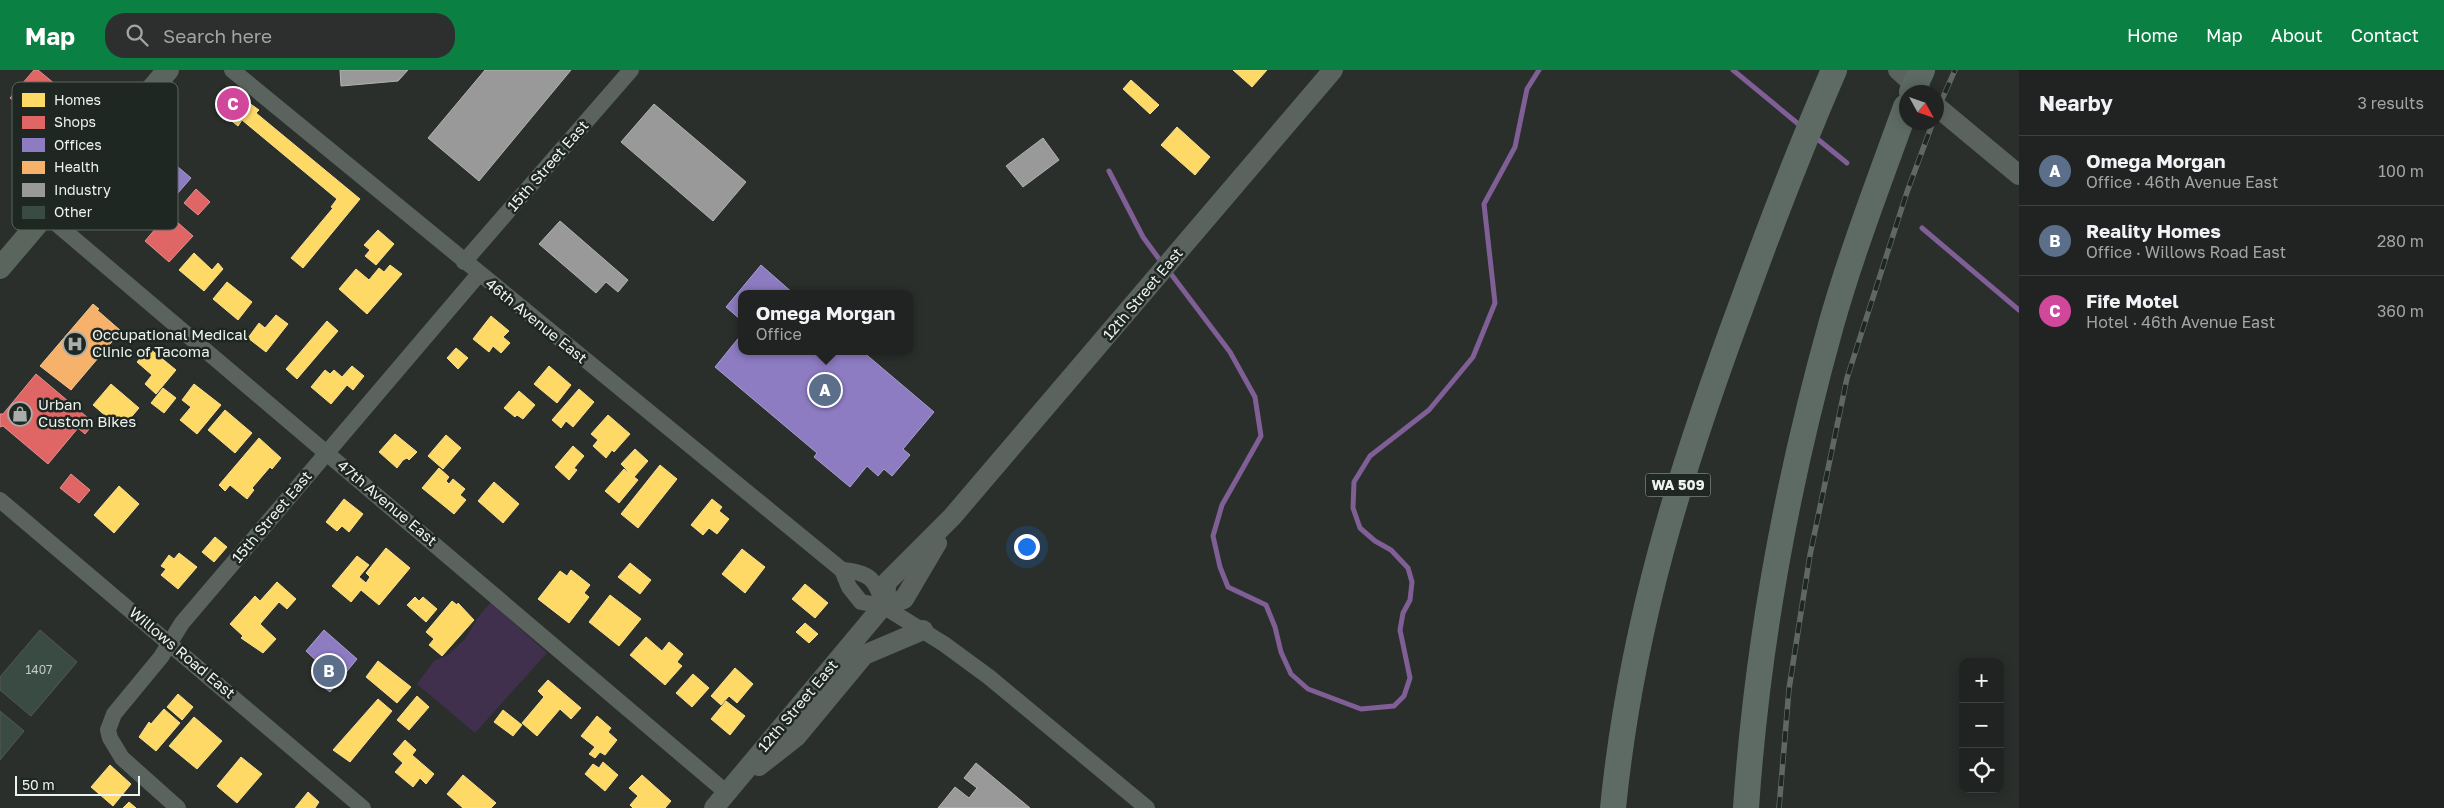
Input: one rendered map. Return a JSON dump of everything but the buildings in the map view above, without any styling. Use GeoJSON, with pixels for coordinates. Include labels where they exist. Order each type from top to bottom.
{"type":"FeatureCollection","features":[{"type":"Feature","properties":{"kind":"highway","name":"WA 509"},"geometry":{"type":"LineString","coordinates":[[1613,808],[1634,661],[1661,543],[1702,412],[1791,176],[1830,79]]}},
{"type":"Feature","properties":{"kind":"highway"},"geometry":{"type":"LineString","coordinates":[[1746,808],[1760,667],[1775,568],[1809,408],[1832,324],[1868,211],[1899,123]]}},
{"type":"Feature","properties":{"kind":"main road"},"geometry":{"type":"LineString","coordinates":[[158,82],[168,70]]}},
{"type":"Feature","properties":{"kind":"main road"},"geometry":{"type":"LineString","coordinates":[[0,268],[33,230]]}},
{"type":"Feature","properties":{"kind":"street","name":"46th Avenue East"},"geometry":{"type":"LineString","coordinates":[[232,70],[842,570],[849,587],[862,602],[883,606],[877,585],[870,577],[857,571],[842,570]]}},
{"type":"Feature","properties":{"kind":"street","name":"15th Street East"},"geometry":{"type":"LineString","coordinates":[[464,262],[631,70]]}},
{"type":"Feature","properties":{"kind":"street","name":"12th Street East"},"geometry":{"type":"LineString","coordinates":[[714,808],[883,606],[887,582],[952,518],[1333,70]]}},
{"type":"Feature","properties":{"kind":"street"},"geometry":{"type":"LineString","coordinates":[[1944,113],[2019,175]]}},
{"type":"Feature","properties":{"kind":"street","name":"47th Avenue East"},"geometry":{"type":"LineString","coordinates":[[64,230],[727,793]]}},
{"type":"Feature","properties":{"kind":"street","name":"15th Street East"},"geometry":{"type":"LineString","coordinates":[[178,808],[126,763],[114,747],[108,734],[110,719],[158,662],[182,623],[479,274]]}},
{"type":"Feature","properties":{"kind":"street","name":"Willows Road East"},"geometry":{"type":"LineString","coordinates":[[0,500],[170,642],[363,808]]}},
{"type":"Feature","properties":{"kind":"street"},"geometry":{"type":"LineString","coordinates":[[883,606],[923,630],[989,677],[1147,808]]}},
{"type":"Feature","properties":{"kind":"street"},"geometry":{"type":"LineString","coordinates":[[727,793],[796,737],[864,655],[923,630]]}},
{"type":"Feature","properties":{"kind":"shaded area"},"geometry":{"type":"Polygon","coordinates":[[[491,602],[547,653],[475,733],[417,684],[434,661],[448,655],[465,639],[479,616],[491,602]]]}},
{"type":"Feature","properties":{"kind":"waterway"},"geometry":{"type":"LineString","coordinates":[[1168,270],[1230,352],[1255,397],[1261,436],[1222,505],[1213,536],[1220,567],[1228,587],[1266,605],[1275,627],[1281,652],[1291,674],[1308,689],[1361,709],[1394,706],[1404,696],[1410,678],[1400,630],[1403,613],[1410,600],[1412,582],[1408,568],[1391,550],[1375,541],[1360,528],[1353,508],[1354,482],[1370,456],[1429,410],[1473,357],[1495,303],[1484,204],[1515,147],[1527,89],[1539,70]]}},
{"type":"Feature","properties":{"kind":"waterway"},"geometry":{"type":"LineString","coordinates":[[1733,70],[1802,127]]}},
{"type":"Feature","properties":{"kind":"waterway"},"geometry":{"type":"LineString","coordinates":[[1815,137],[1847,163]]}},
{"type":"Feature","properties":{"kind":"waterway"},"geometry":{"type":"LineString","coordinates":[[1109,171],[1143,237],[1162,263]]}},
{"type":"Feature","properties":{"kind":"waterway"},"geometry":{"type":"LineString","coordinates":[[1922,228],[2019,310]]}},
{"type":"Feature","properties":{"kind":"railway"},"geometry":{"type":"LineString","coordinates":[[1944,95],[1955,70]]}},
{"type":"Feature","properties":{"kind":"railway"},"geometry":{"type":"LineString","coordinates":[[1779,808],[1789,689],[1810,555],[1847,378],[1907,192],[1930,130]]}},
{"type":"Feature","properties":{"kind":"place","name":"Fife Motel"},"geometry":{"type":"Point","coordinates":[233,104]}},
{"type":"Feature","properties":{"kind":"place","name":"Occupational Medical Clinic of Tacoma"},"geometry":{"type":"Point","coordinates":[75,344]}},
{"type":"Feature","properties":{"kind":"place","name":"Omega Morgan"},"geometry":{"type":"Point","coordinates":[825,390]}},
{"type":"Feature","properties":{"kind":"place","name":"Urban Custom Bikes"},"geometry":{"type":"Point","coordinates":[20,414]}},
{"type":"Feature","properties":{"kind":"place","name":"Reality Homes"},"geometry":{"type":"Point","coordinates":[329,671]}}]}
